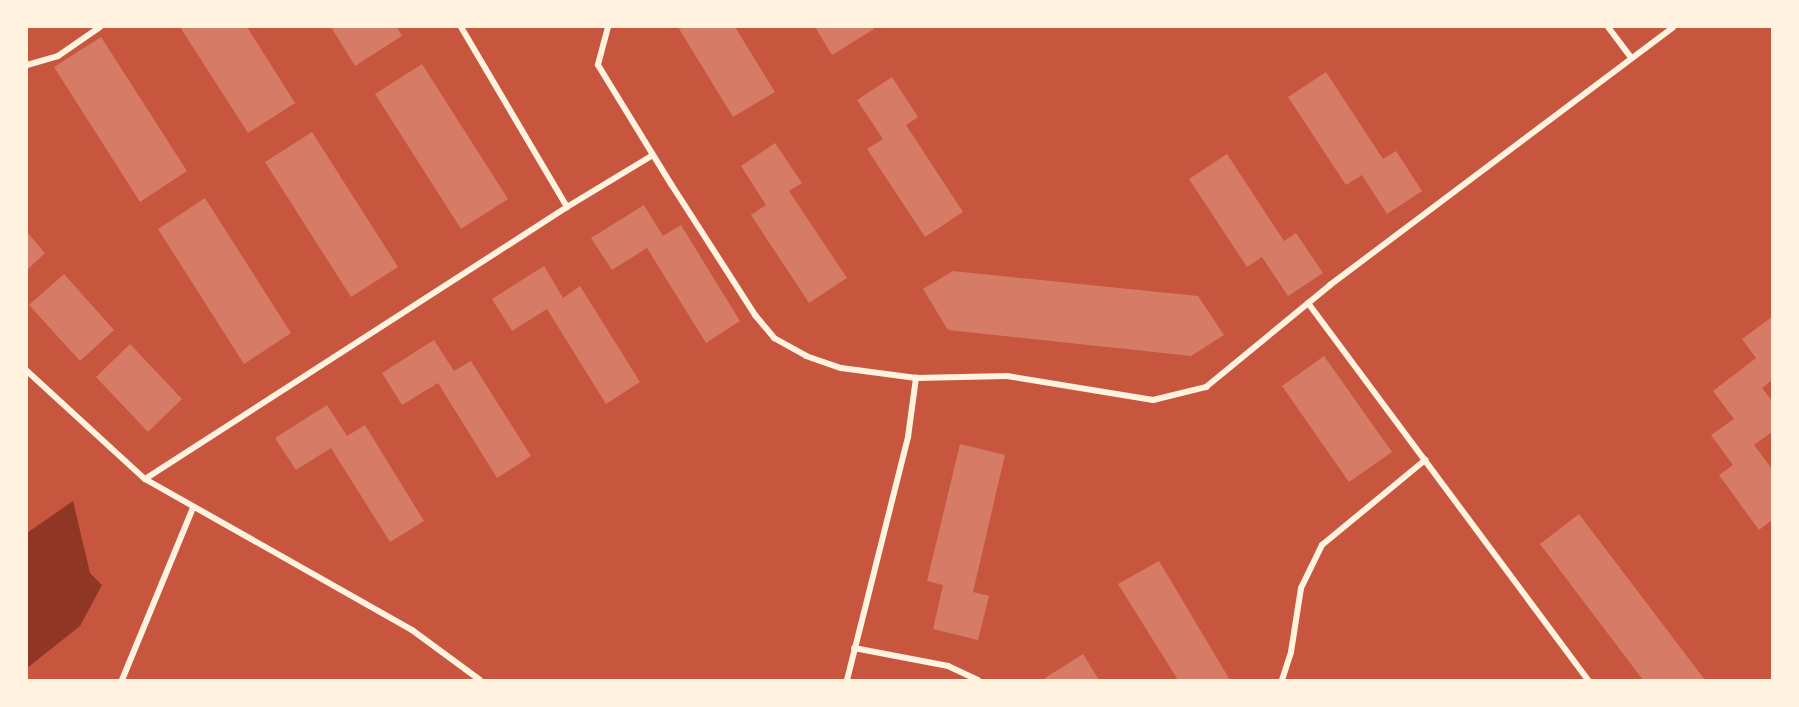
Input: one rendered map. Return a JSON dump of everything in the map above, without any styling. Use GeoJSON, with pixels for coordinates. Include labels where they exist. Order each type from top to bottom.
{"type":"FeatureCollection","features":[{"type":"Feature","properties":{"kind":"street"},"geometry":{"type":"LineString","coordinates":[[27,65],[58,56],[100,27]]}},
{"type":"Feature","properties":{"kind":"street"},"geometry":{"type":"LineString","coordinates":[[461,27],[567,207]]}},
{"type":"Feature","properties":{"kind":"street"},"geometry":{"type":"LineString","coordinates":[[608,27],[598,65],[755,315],[774,338],[806,356],[841,368],[916,378],[1007,376],[1154,400],[1206,387],[1308,303],[1673,27]]}},
{"type":"Feature","properties":{"kind":"street"},"geometry":{"type":"LineString","coordinates":[[1608,27],[1631,58]]}},
{"type":"Feature","properties":{"kind":"street"},"geometry":{"type":"LineString","coordinates":[[145,479],[567,207],[653,155]]}},
{"type":"Feature","properties":{"kind":"street"},"geometry":{"type":"LineString","coordinates":[[1308,303],[1588,680]]}},
{"type":"Feature","properties":{"kind":"street"},"geometry":{"type":"LineString","coordinates":[[27,371],[145,479],[412,630],[480,680]]}},
{"type":"Feature","properties":{"kind":"street"},"geometry":{"type":"LineString","coordinates":[[847,680],[908,437],[916,378]]}},
{"type":"Feature","properties":{"kind":"street"},"geometry":{"type":"LineString","coordinates":[[1282,680],[1291,652],[1301,588],[1323,545],[1425,460]]}},
{"type":"Feature","properties":{"kind":"street"},"geometry":{"type":"LineString","coordinates":[[122,680],[193,508]]}},
{"type":"Feature","properties":{"kind":"street"},"geometry":{"type":"LineString","coordinates":[[854,648],[948,666],[978,680]]}},
{"type":"Feature","properties":{"kind":"shaded area"},"geometry":{"type":"Polygon","coordinates":[[[73,501],[90,573],[102,585],[80,626],[27,668],[27,533],[73,501]]]}},
{"type":"Feature","properties":{"kind":"building"},"geometry":{"type":"Polygon","coordinates":[[[180,27],[247,27],[295,103],[248,133],[180,27]]]}},
{"type":"Feature","properties":{"kind":"building"},"geometry":{"type":"Polygon","coordinates":[[[331,27],[397,27],[402,36],[355,66],[331,27]]]}},
{"type":"Feature","properties":{"kind":"building"},"geometry":{"type":"Polygon","coordinates":[[[678,27],[735,27],[775,92],[733,117],[678,27]]]}},
{"type":"Feature","properties":{"kind":"building"},"geometry":{"type":"Polygon","coordinates":[[[815,27],[873,27],[874,29],[832,55],[815,27]]]}},
{"type":"Feature","properties":{"kind":"building"},"geometry":{"type":"Polygon","coordinates":[[[101,37],[187,171],[140,202],[54,67],[101,37]]]}},
{"type":"Feature","properties":{"kind":"building"},"geometry":{"type":"Polygon","coordinates":[[[422,64],[508,199],[461,229],[375,94],[422,64]]]}},
{"type":"Feature","properties":{"kind":"building"},"geometry":{"type":"Polygon","coordinates":[[[1326,72],[1383,159],[1396,151],[1422,191],[1387,214],[1362,175],[1346,185],[1288,97],[1326,72]]]}},
{"type":"Feature","properties":{"kind":"building"},"geometry":{"type":"Polygon","coordinates":[[[892,77],[918,117],[906,125],[963,212],[925,237],[867,149],[883,139],[857,100],[892,77]]]}},
{"type":"Feature","properties":{"kind":"building"},"geometry":{"type":"Polygon","coordinates":[[[312,132],[398,267],[351,297],[265,162],[312,132]]]}},
{"type":"Feature","properties":{"kind":"building"},"geometry":{"type":"Polygon","coordinates":[[[775,143],[802,183],[789,191],[847,278],[809,303],[751,215],[766,205],[741,166],[775,143]]]}},
{"type":"Feature","properties":{"kind":"building"},"geometry":{"type":"Polygon","coordinates":[[[1227,154],[1284,241],[1296,233],[1323,273],[1288,296],[1262,257],[1247,267],[1189,179],[1227,154]]]}},
{"type":"Feature","properties":{"kind":"building"},"geometry":{"type":"Polygon","coordinates":[[[205,198],[291,333],[244,364],[158,229],[205,198]]]}},
{"type":"Feature","properties":{"kind":"building"},"geometry":{"type":"Polygon","coordinates":[[[644,205],[663,236],[681,225],[740,321],[706,343],[647,248],[612,270],[591,238],[644,205]]]}},
{"type":"Feature","properties":{"kind":"building"},"geometry":{"type":"Polygon","coordinates":[[[27,232],[45,253],[27,270],[27,232]]]}},
{"type":"Feature","properties":{"kind":"building"},"geometry":{"type":"Polygon","coordinates":[[[544,266],[563,298],[580,286],[640,382],[606,404],[547,309],[512,331],[492,299],[544,266]]]}},
{"type":"Feature","properties":{"kind":"building"},"geometry":{"type":"Polygon","coordinates":[[[953,271],[1198,296],[1224,335],[1191,356],[948,330],[923,289],[953,271]]]}},
{"type":"Feature","properties":{"kind":"building"},"geometry":{"type":"Polygon","coordinates":[[[64,274],[114,330],[80,361],[29,305],[64,274]]]}},
{"type":"Feature","properties":{"kind":"building"},"geometry":{"type":"Polygon","coordinates":[[[1772,317],[1772,380],[1762,388],[1772,401],[1772,432],[1754,445],[1772,469],[1772,520],[1759,530],[1719,475],[1733,465],[1711,435],[1734,419],[1713,391],[1756,358],[1742,339],[1772,317]]]}},
{"type":"Feature","properties":{"kind":"building"},"geometry":{"type":"Polygon","coordinates":[[[434,340],[454,371],[471,361],[531,456],[497,478],[438,383],[402,405],[382,373],[434,340]]]}},
{"type":"Feature","properties":{"kind":"building"},"geometry":{"type":"Polygon","coordinates":[[[130,344],[182,399],[148,432],[96,377],[130,344]]]}},
{"type":"Feature","properties":{"kind":"building"},"geometry":{"type":"Polygon","coordinates":[[[1324,356],[1392,452],[1349,482],[1282,386],[1324,356]]]}},
{"type":"Feature","properties":{"kind":"building"},"geometry":{"type":"Polygon","coordinates":[[[327,405],[347,436],[365,425],[424,521],[390,542],[331,448],[296,470],[275,438],[327,405]]]}},
{"type":"Feature","properties":{"kind":"building"},"geometry":{"type":"Polygon","coordinates":[[[960,444],[1005,455],[973,592],[989,596],[978,640],[933,629],[943,585],[927,581],[960,444]]]}},
{"type":"Feature","properties":{"kind":"building"},"geometry":{"type":"Polygon","coordinates":[[[1579,514],[1705,680],[1643,680],[1540,544],[1579,514]]]}},
{"type":"Feature","properties":{"kind":"building"},"geometry":{"type":"Polygon","coordinates":[[[1159,561],[1230,680],[1178,680],[1118,584],[1159,561]]]}},
{"type":"Feature","properties":{"kind":"building"},"geometry":{"type":"Polygon","coordinates":[[[1083,654],[1099,680],[1046,680],[1045,678],[1083,654]]]}}]}
